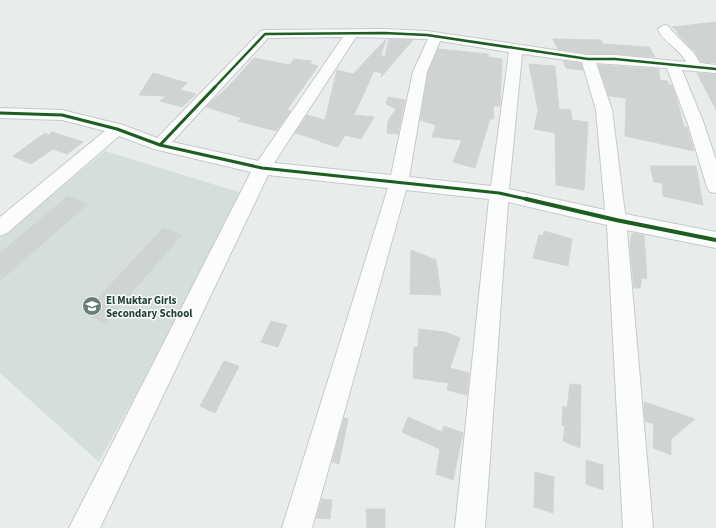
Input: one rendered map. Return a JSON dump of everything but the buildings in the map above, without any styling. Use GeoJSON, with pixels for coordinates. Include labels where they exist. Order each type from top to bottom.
{"type":"FeatureCollection","features":[{"type":"Feature","properties":{"kind":"street"},"geometry":{"type":"LineString","coordinates":[[664,30],[666,34],[689,54],[695,67]]}},
{"type":"Feature","properties":{"kind":"street"},"geometry":{"type":"LineString","coordinates":[[84,528],[262,168],[352,33]]}},
{"type":"Feature","properties":{"kind":"street"},"geometry":{"type":"LineString","coordinates":[[160,145],[265,34],[384,33],[436,36],[516,49],[588,58],[615,59],[716,70]]}},
{"type":"Feature","properties":{"kind":"street"},"geometry":{"type":"LineString","coordinates":[[297,528],[399,182],[420,72],[436,36]]}},
{"type":"Feature","properties":{"kind":"street"},"geometry":{"type":"LineString","coordinates":[[470,528],[499,193],[516,49]]}},
{"type":"Feature","properties":{"kind":"street"},"geometry":{"type":"LineString","coordinates":[[588,58],[604,110],[616,220],[638,528]]}},
{"type":"Feature","properties":{"kind":"street"},"geometry":{"type":"LineString","coordinates":[[673,65],[696,124],[716,186]]}},
{"type":"Feature","properties":{"kind":"street"},"geometry":{"type":"LineString","coordinates":[[0,113],[62,115],[117,129],[160,145],[262,168],[399,182],[446,189],[499,193],[616,220],[716,240]]}},
{"type":"Feature","properties":{"kind":"street"},"geometry":{"type":"LineString","coordinates":[[0,228],[117,129]]}},
{"type":"Feature","properties":{"kind":"shaded area","name":"El Muktar Girls Secondary School"},"geometry":{"type":"Polygon","coordinates":[[[105,151],[245,194],[99,462],[0,373],[0,238],[105,151]]]}},
{"type":"Feature","properties":{"kind":"cycle path"},"geometry":{"type":"LineString","coordinates":[[160,145],[265,34],[384,33],[427,35],[588,59],[615,59],[716,69]]}},
{"type":"Feature","properties":{"kind":"cycle path"},"geometry":{"type":"LineString","coordinates":[[0,113],[62,115],[117,129],[160,145],[262,168],[499,193],[616,220],[716,240]]}},
{"type":"Feature","properties":{"kind":"place","name":"El Muktar Girls Secondary School"},"geometry":{"type":"Point","coordinates":[92,306]}}]}
